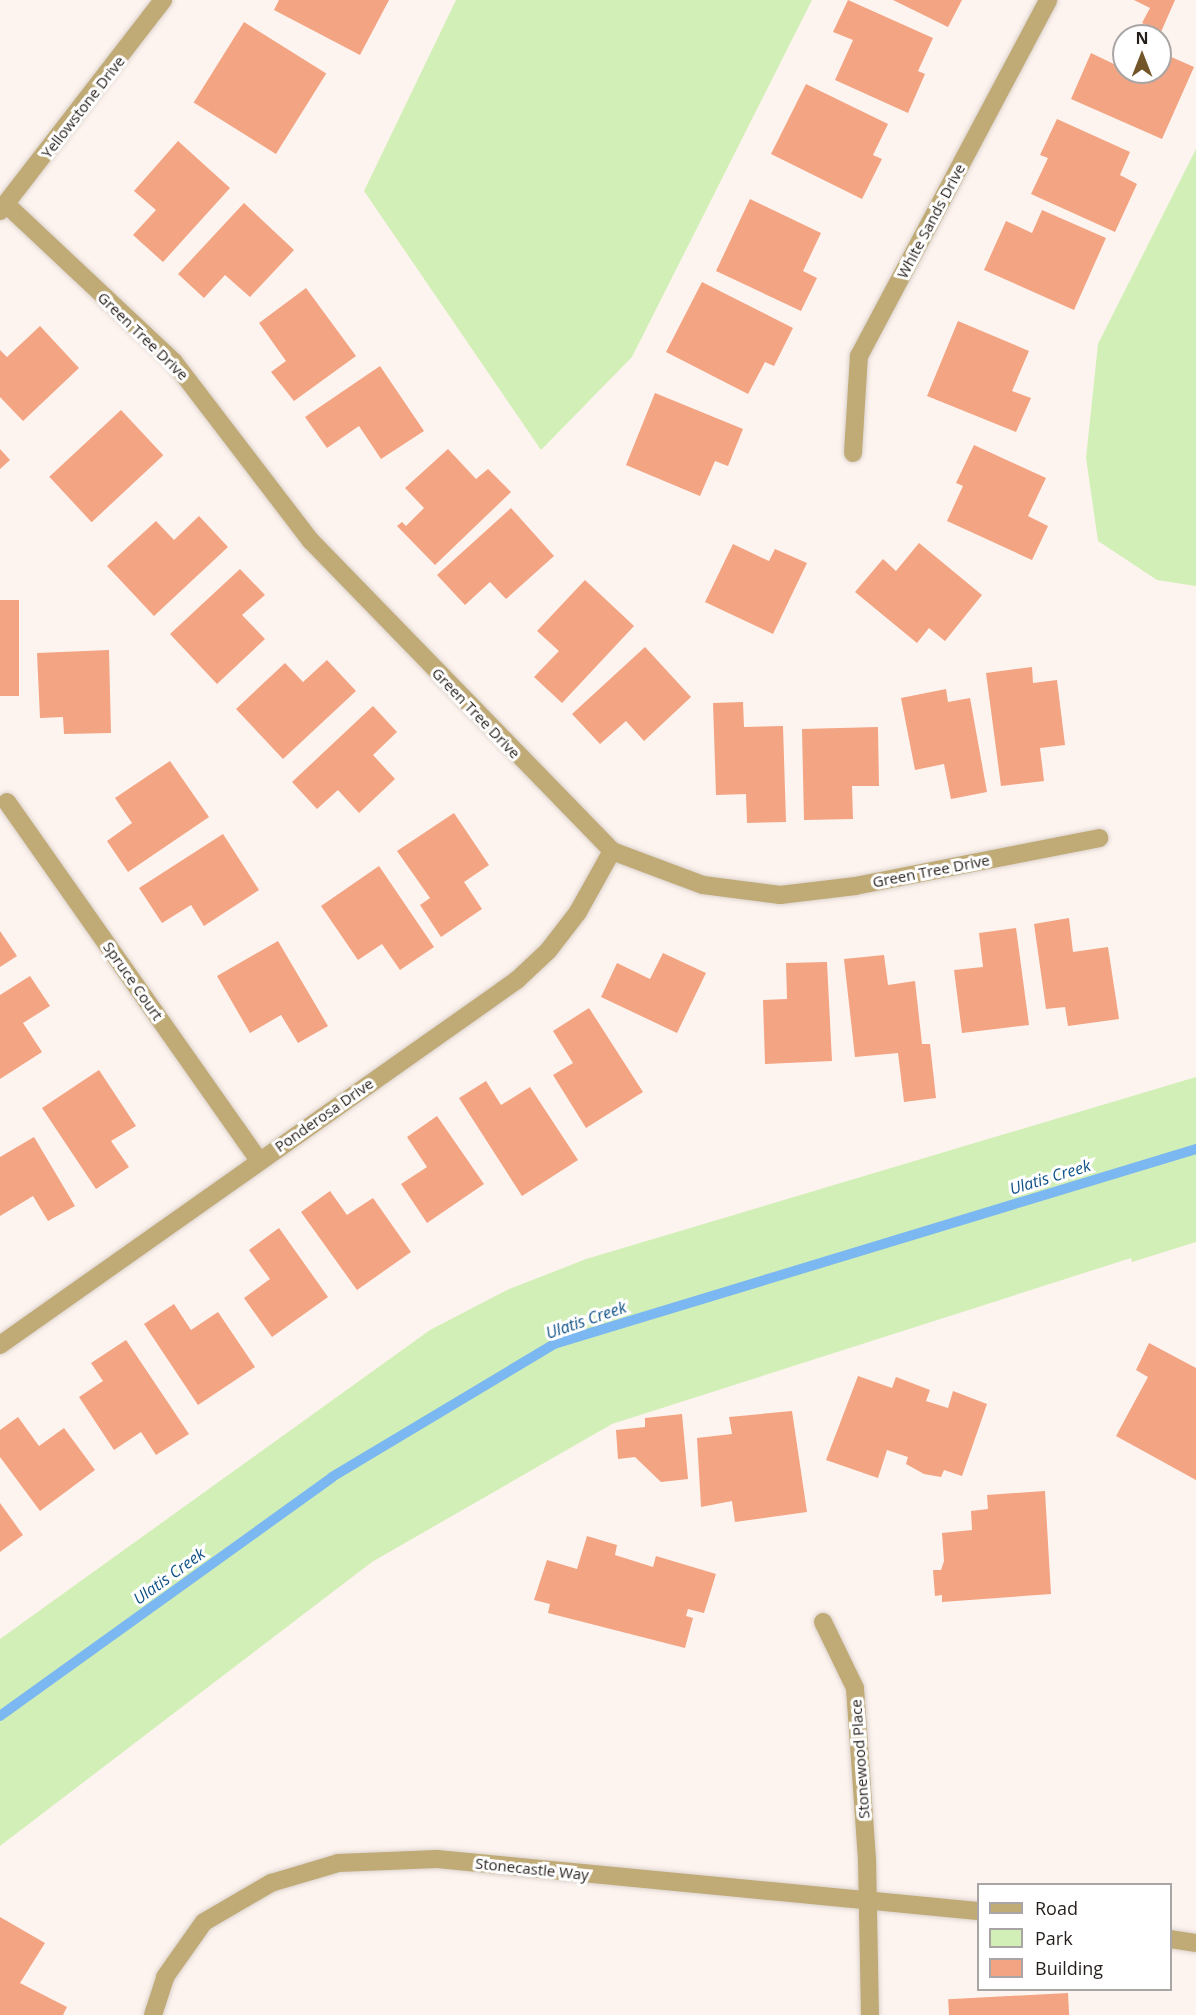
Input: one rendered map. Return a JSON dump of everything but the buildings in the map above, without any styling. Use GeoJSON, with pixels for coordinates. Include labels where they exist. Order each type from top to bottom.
{"type":"FeatureCollection","features":[{"type":"Feature","properties":{"kind":"street","name":"Yellowstone Drive"},"geometry":{"type":"LineString","coordinates":[[3,208],[163,0]]}},
{"type":"Feature","properties":{"kind":"street","name":"White Sands Drive"},"geometry":{"type":"LineString","coordinates":[[853,453],[859,356],[1048,0]]}},
{"type":"Feature","properties":{"kind":"street","name":"Green Tree Drive"},"geometry":{"type":"LineString","coordinates":[[3,208],[174,362],[311,541],[612,851],[703,885],[780,895],[855,886],[1099,838]]}},
{"type":"Feature","properties":{"kind":"street","name":"Spruce Court"},"geometry":{"type":"LineString","coordinates":[[7,802],[259,1160]]}},
{"type":"Feature","properties":{"kind":"street","name":"Ponderosa Drive"},"geometry":{"type":"LineString","coordinates":[[0,1345],[259,1160],[518,980],[578,912],[612,851]]}},
{"type":"Feature","properties":{"kind":"street","name":"Stonewood Place"},"geometry":{"type":"LineString","coordinates":[[823,1622],[855,1688],[867,1903],[870,2015]]}},
{"type":"Feature","properties":{"kind":"street","name":"Stonecastle Way"},"geometry":{"type":"LineString","coordinates":[[153,2015],[165,1977],[204,1922],[271,1883],[338,1863],[437,1859],[867,1903],[977,1911]]}},
{"type":"Feature","properties":{"kind":"street"},"geometry":{"type":"LineString","coordinates":[[1172,1939],[1196,1943]]}},
{"type":"Feature","properties":{"kind":"green space"},"geometry":{"type":"Polygon","coordinates":[[[456,0],[812,0],[632,357],[541,450],[364,191],[456,0]]]}},
{"type":"Feature","properties":{"kind":"green space"},"geometry":{"type":"Polygon","coordinates":[[[1196,149],[1196,586],[1157,580],[1098,541],[1086,458],[1098,344],[1196,149]]]}},
{"type":"Feature","properties":{"kind":"green space"},"geometry":{"type":"Polygon","coordinates":[[[1196,1077],[1196,1242],[1132,1262],[1131,1258],[612,1424],[372,1562],[0,1846],[0,1639],[430,1330],[507,1290],[586,1259],[1196,1077]]]}},
{"type":"Feature","properties":{"kind":"waterway","name":"Ulatis Creek"},"geometry":{"type":"LineString","coordinates":[[0,1716],[332,1477],[554,1344],[1196,1149]]}}]}
